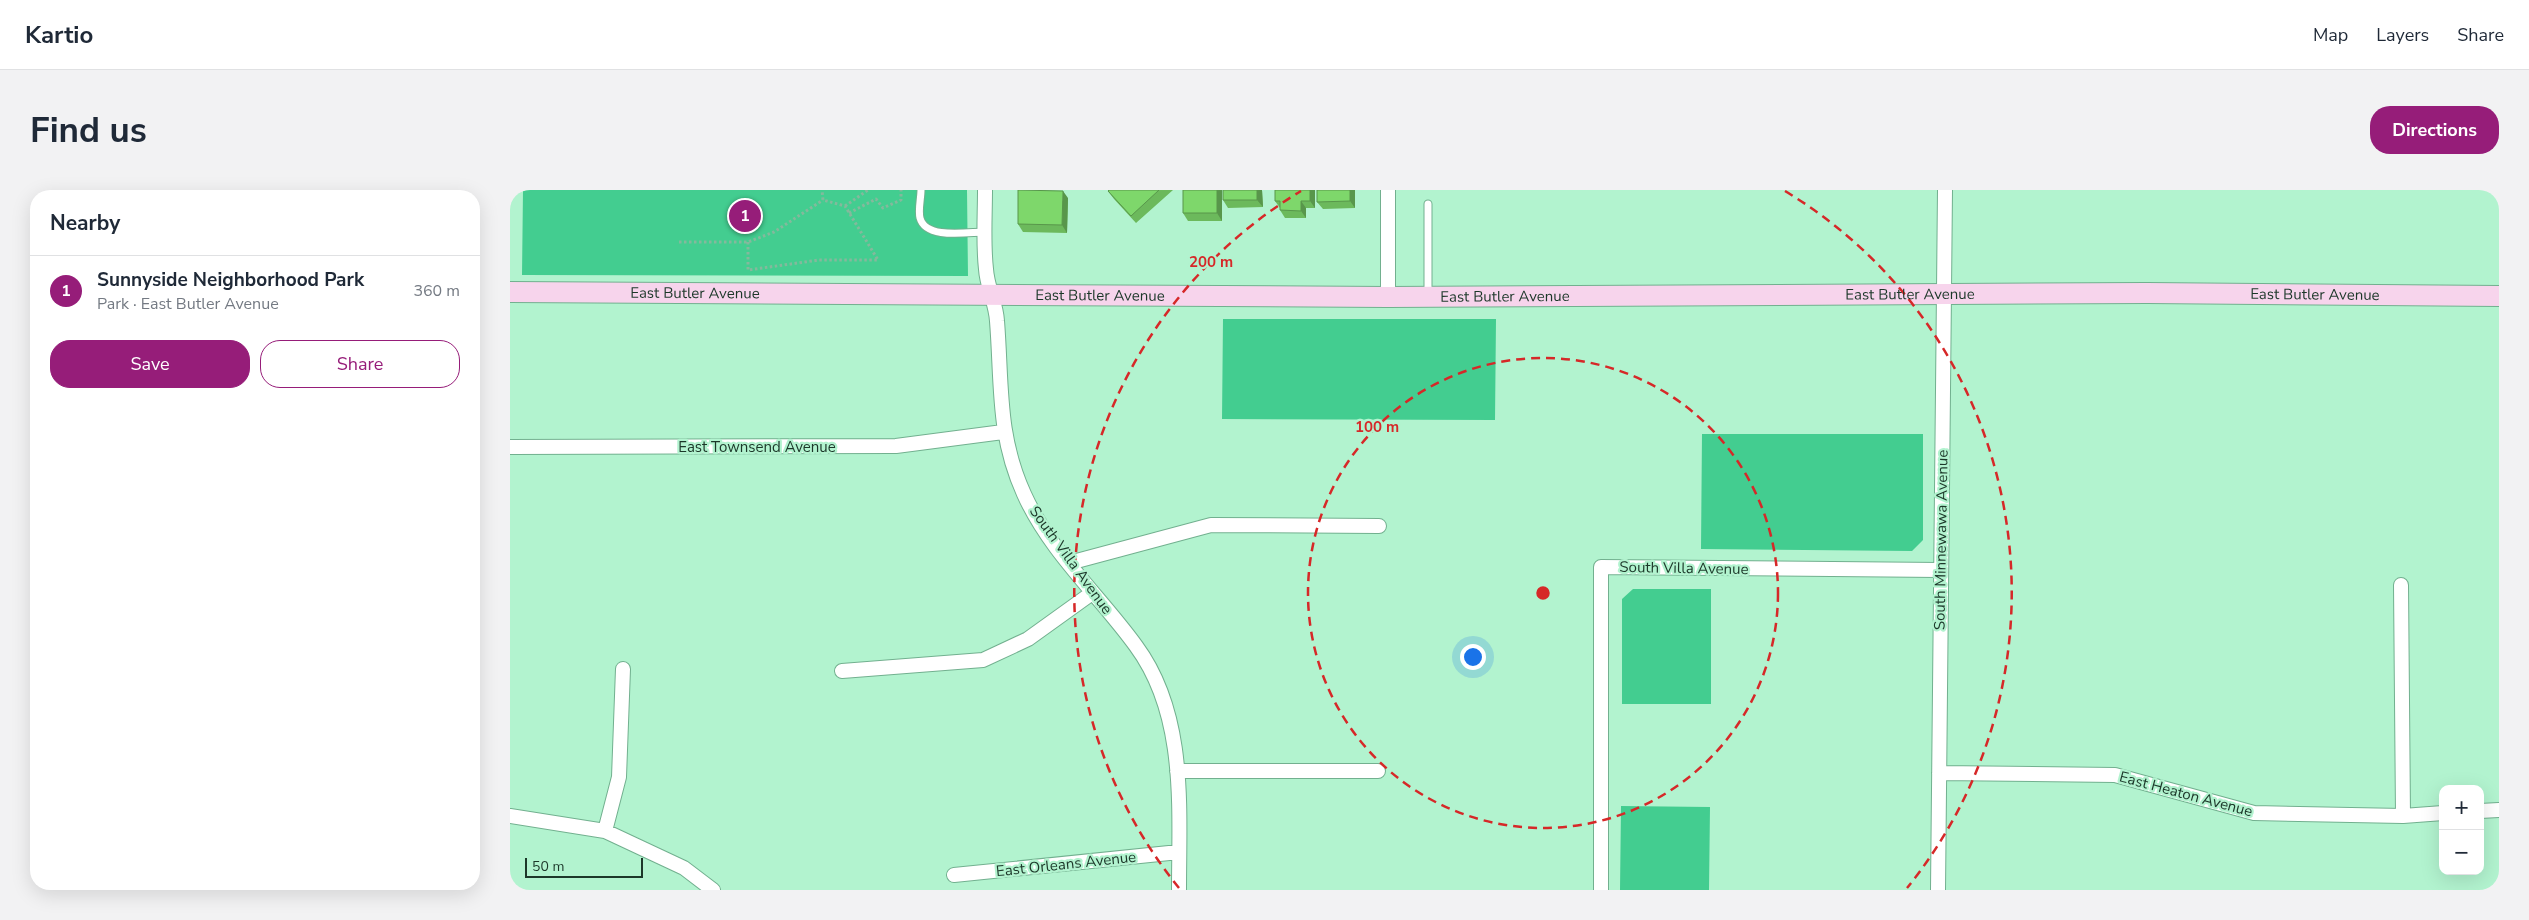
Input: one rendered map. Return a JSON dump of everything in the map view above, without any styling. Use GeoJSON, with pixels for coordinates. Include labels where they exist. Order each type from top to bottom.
{"type":"FeatureCollection","features":[{"type":"Feature","properties":{"kind":"street","name":"South Villa Avenue"},"geometry":{"type":"LineString","coordinates":[[985,190],[986,270],[997,319],[1004,432],[1008,453],[1024,495],[1034,513],[1092,593],[1136,646],[1148,665],[1170,718],[1177,771],[1179,890]]}},
{"type":"Feature","properties":{"kind":"street"},"geometry":{"type":"LineString","coordinates":[[1388,190],[1388,297]]}},
{"type":"Feature","properties":{"kind":"street","name":"South Minnewawa Avenue"},"geometry":{"type":"LineString","coordinates":[[1938,890],[1945,190]]}},
{"type":"Feature","properties":{"kind":"street","name":"East Butler Avenue"},"geometry":{"type":"LineString","coordinates":[[510,292],[1388,297],[2157,293],[2499,296]]}},
{"type":"Feature","properties":{"kind":"street","name":"East Townsend Avenue"},"geometry":{"type":"LineString","coordinates":[[510,447],[896,446],[1004,432]]}},
{"type":"Feature","properties":{"kind":"street"},"geometry":{"type":"LineString","coordinates":[[1069,563],[1211,525],[1379,526]]}},
{"type":"Feature","properties":{"kind":"street","name":"South Villa Avenue"},"geometry":{"type":"LineString","coordinates":[[1601,890],[1601,567],[1940,570]]}},
{"type":"Feature","properties":{"kind":"street"},"geometry":{"type":"LineString","coordinates":[[2401,585],[2403,816]]}},
{"type":"Feature","properties":{"kind":"street"},"geometry":{"type":"LineString","coordinates":[[842,671],[983,660],[1028,639],[1092,593]]}},
{"type":"Feature","properties":{"kind":"street"},"geometry":{"type":"LineString","coordinates":[[605,831],[619,777],[623,669]]}},
{"type":"Feature","properties":{"kind":"street"},"geometry":{"type":"LineString","coordinates":[[1177,771],[1378,771]]}},
{"type":"Feature","properties":{"kind":"street","name":"East Heaton Avenue"},"geometry":{"type":"LineString","coordinates":[[1939,773],[2115,775],[2254,814],[2403,816],[2439,813]]}},
{"type":"Feature","properties":{"kind":"street"},"geometry":{"type":"LineString","coordinates":[[2484,811],[2499,810]]}},
{"type":"Feature","properties":{"kind":"street"},"geometry":{"type":"LineString","coordinates":[[510,816],[605,831],[684,868],[713,890]]}},
{"type":"Feature","properties":{"kind":"street","name":"East Orleans Avenue"},"geometry":{"type":"LineString","coordinates":[[954,875],[1179,852]]}},
{"type":"Feature","properties":{"kind":"lane"},"geometry":{"type":"LineString","coordinates":[[921,190],[920,217],[924,226],[936,232],[985,232]]}},
{"type":"Feature","properties":{"kind":"lane"},"geometry":{"type":"LineString","coordinates":[[1428,204],[1428,296]]}},
{"type":"Feature","properties":{"kind":"path"},"geometry":{"type":"LineString","coordinates":[[822,190],[823,200]]}},
{"type":"Feature","properties":{"kind":"path"},"geometry":{"type":"LineString","coordinates":[[845,206],[868,190]]}},
{"type":"Feature","properties":{"kind":"path"},"geometry":{"type":"LineString","coordinates":[[679,242],[748,242],[774,232],[823,200],[845,206],[850,214],[876,199],[883,208],[901,200],[901,190]]}},
{"type":"Feature","properties":{"kind":"path"},"geometry":{"type":"LineString","coordinates":[[748,242],[748,270],[819,260],[878,260],[845,206]]}},
{"type":"Feature","properties":{"kind":"green space"},"geometry":{"type":"Polygon","coordinates":[[[523,190],[967,190],[968,276],[522,275],[523,190]]]}},
{"type":"Feature","properties":{"kind":"green space"},"geometry":{"type":"Polygon","coordinates":[[[1223,319],[1496,319],[1495,420],[1222,419],[1223,319]]]}},
{"type":"Feature","properties":{"kind":"green space"},"geometry":{"type":"Polygon","coordinates":[[[1702,434],[1923,434],[1923,540],[1912,551],[1701,549],[1702,434]]]}},
{"type":"Feature","properties":{"kind":"green space"},"geometry":{"type":"Polygon","coordinates":[[[1633,589],[1711,589],[1711,704],[1622,704],[1622,599],[1633,589]]]}},
{"type":"Feature","properties":{"kind":"green space"},"geometry":{"type":"Polygon","coordinates":[[[1621,806],[1710,807],[1709,890],[1620,890],[1621,806]]]}},
{"type":"Feature","properties":{"kind":"building"},"geometry":{"type":"Polygon","coordinates":[[[1018,190],[1063,191],[1062,225],[1018,224],[1018,190]]]}},
{"type":"Feature","properties":{"kind":"building"},"geometry":{"type":"Polygon","coordinates":[[[1109,190],[1159,190],[1131,216],[1109,190]]]}},
{"type":"Feature","properties":{"kind":"building"},"geometry":{"type":"Polygon","coordinates":[[[1183,190],[1217,190],[1217,213],[1183,213],[1183,190]]]}},
{"type":"Feature","properties":{"kind":"building"},"geometry":{"type":"Polygon","coordinates":[[[1223,190],[1257,190],[1257,200],[1223,200],[1223,190]]]}},
{"type":"Feature","properties":{"kind":"building"},"geometry":{"type":"Polygon","coordinates":[[[1275,190],[1310,190],[1310,201],[1301,201],[1301,211],[1280,210],[1280,201],[1275,201],[1275,190]]]}},
{"type":"Feature","properties":{"kind":"building"},"geometry":{"type":"Polygon","coordinates":[[[1317,190],[1350,190],[1350,201],[1317,202],[1317,190]]]}},
{"type":"Feature","properties":{"kind":"place","name":"Sunnyside Neighborhood Park"},"geometry":{"type":"Point","coordinates":[745,216]}}]}
